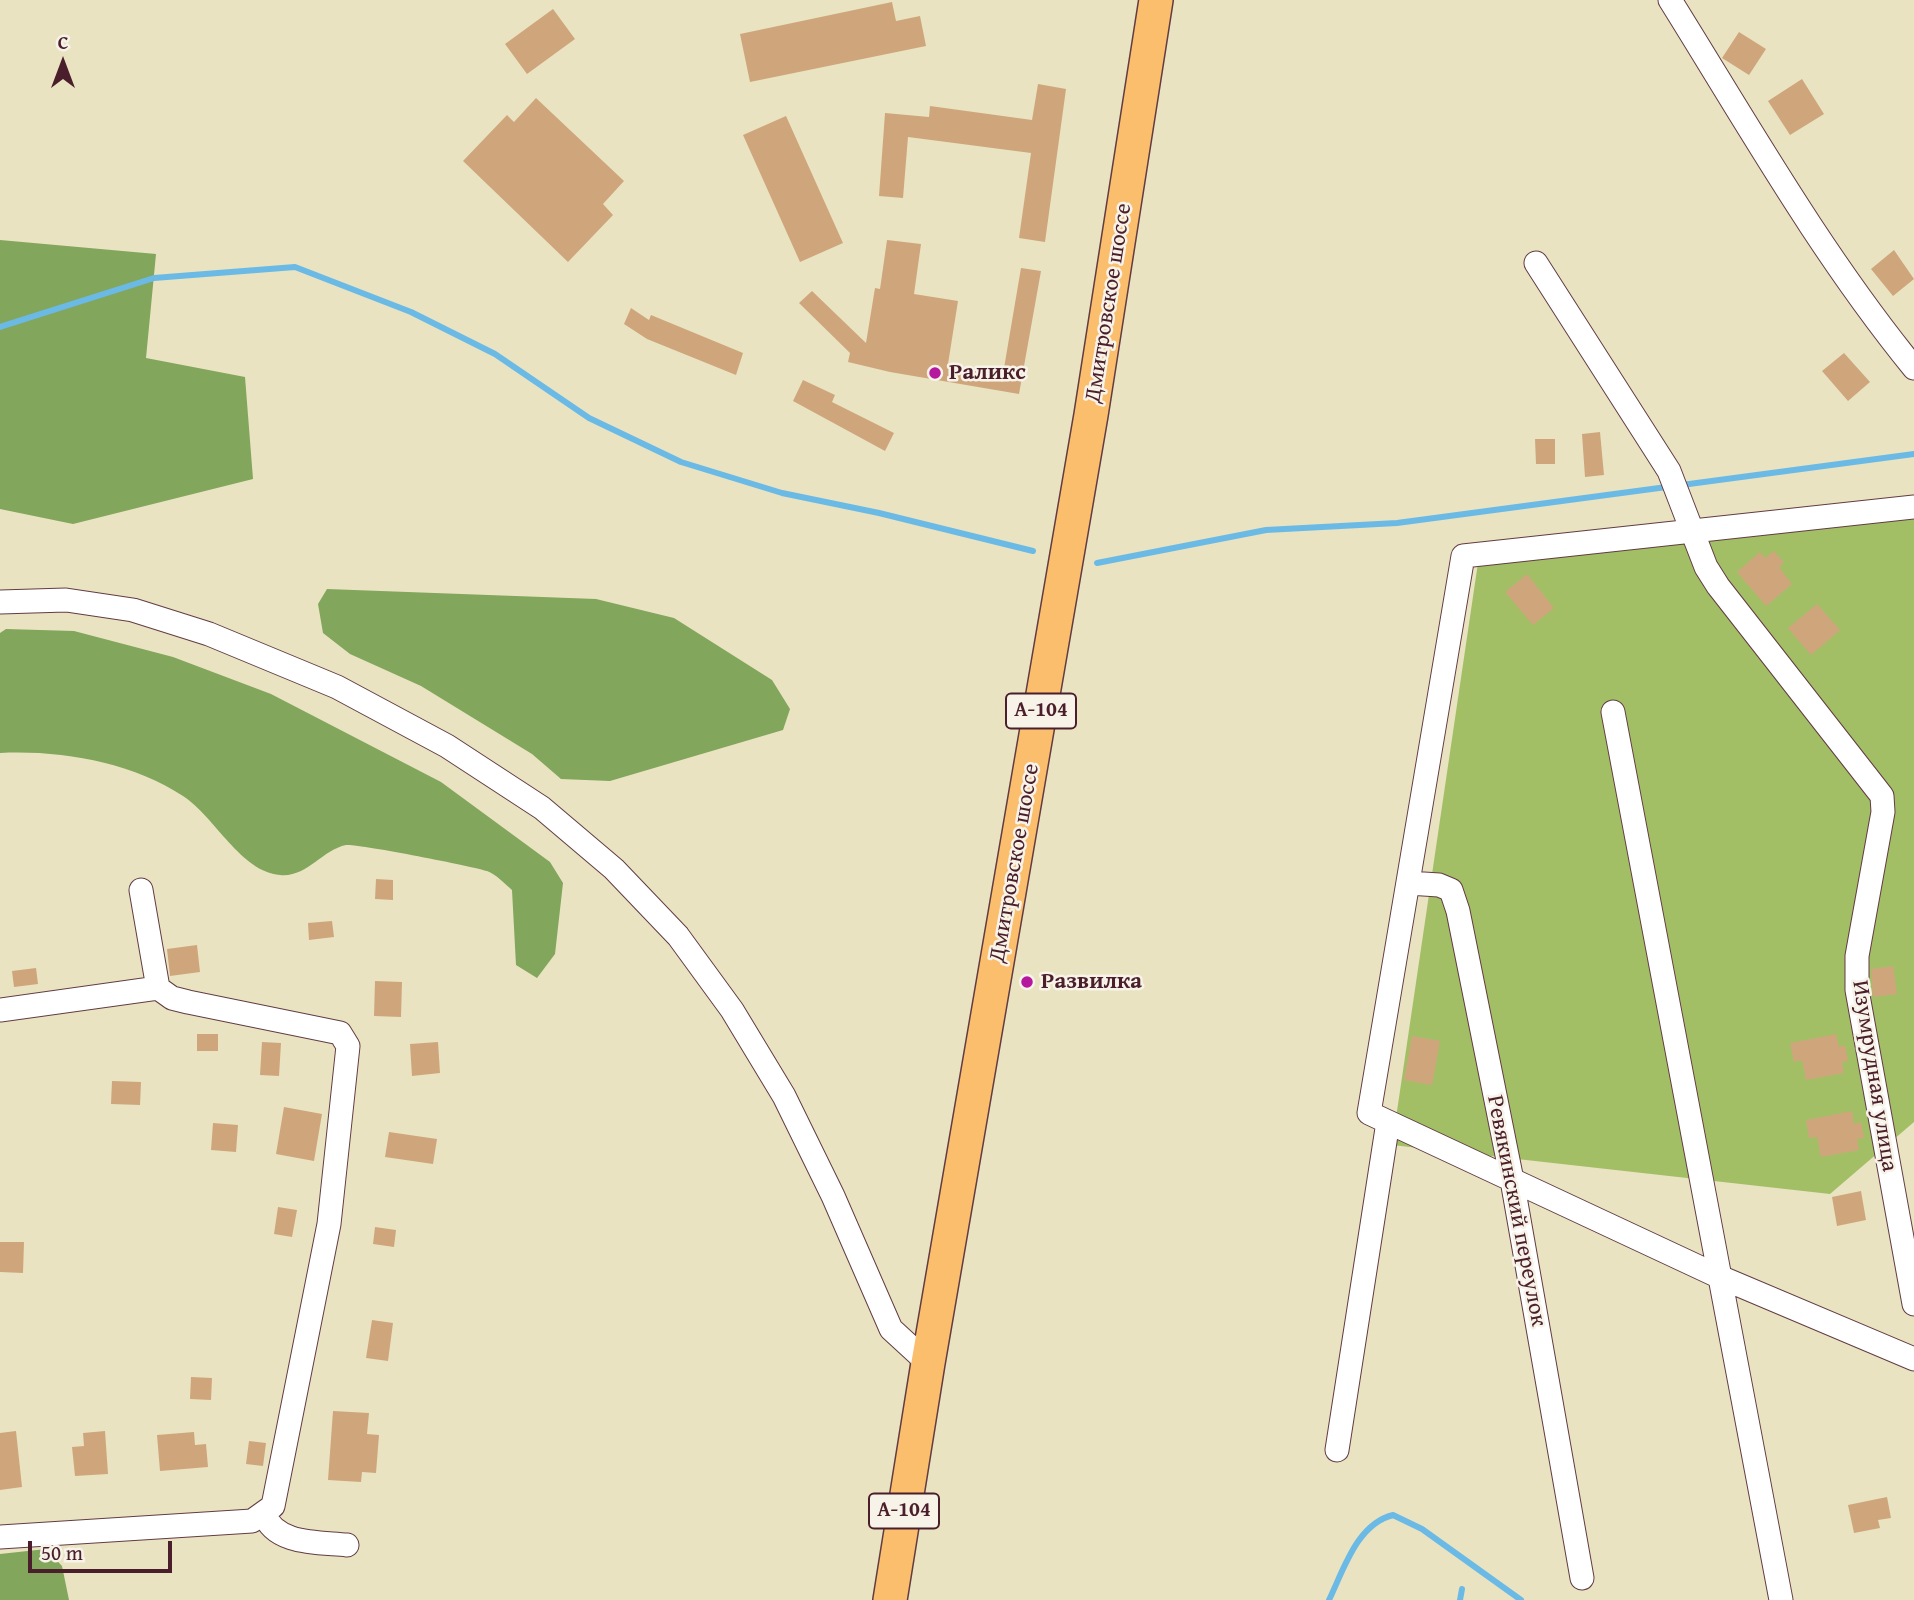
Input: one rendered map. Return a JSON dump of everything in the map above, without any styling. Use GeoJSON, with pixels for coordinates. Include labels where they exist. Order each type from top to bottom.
{"type":"FeatureCollection","features":[{"type":"Feature","properties":{"kind":"highway","name":"Дмитровское шоссе"},"geometry":{"type":"LineString","coordinates":[[890,1600],[928,1363],[1091,415],[1156,0]]}},
{"type":"Feature","properties":{"kind":"street"},"geometry":{"type":"LineString","coordinates":[[1670,0],[1792,196],[1875,320],[1914,368]]}},
{"type":"Feature","properties":{"kind":"street","name":"Изумрудная улица"},"geometry":{"type":"LineString","coordinates":[[1536,263],[1668,471],[1706,567],[1718,586],[1882,796],[1881,825],[1857,956],[1857,990],[1914,1304]]}},
{"type":"Feature","properties":{"kind":"street"},"geometry":{"type":"LineString","coordinates":[[1337,1450],[1408,883],[1463,556],[1914,507]]}},
{"type":"Feature","properties":{"kind":"street"},"geometry":{"type":"LineString","coordinates":[[0,602],[66,600],[133,610],[209,634],[337,687],[447,746],[542,808],[614,869],[678,936],[732,1010],[784,1096],[833,1196],[891,1329],[928,1363]]}},
{"type":"Feature","properties":{"kind":"street"},"geometry":{"type":"LineString","coordinates":[[1614,712],[1781,1600]]}},
{"type":"Feature","properties":{"kind":"street","name":"Ревякинский переулок"},"geometry":{"type":"LineString","coordinates":[[1408,883],[1439,885],[1451,890],[1512,1180],[1582,1578]]}},
{"type":"Feature","properties":{"kind":"street"},"geometry":{"type":"LineString","coordinates":[[141,890],[158,988]]}},
{"type":"Feature","properties":{"kind":"street"},"geometry":{"type":"LineString","coordinates":[[0,1010],[158,988],[172,998],[188,1002],[340,1033],[348,1046],[329,1223],[312,1321],[273,1506],[253,1521],[0,1537]]}},
{"type":"Feature","properties":{"kind":"street"},"geometry":{"type":"LineString","coordinates":[[1379,1118],[1720,1277],[1914,1359]]}},
{"type":"Feature","properties":{"kind":"street"},"geometry":{"type":"LineString","coordinates":[[264,1513],[267,1524],[280,1535],[347,1545]]}},
{"type":"Feature","properties":{"kind":"green space"},"geometry":{"type":"Polygon","coordinates":[[[0,240],[156,254],[146,358],[245,377],[253,479],[73,524],[0,509],[0,240]]]}},
{"type":"Feature","properties":{"kind":"green space"},"geometry":{"type":"Polygon","coordinates":[[[1914,498],[1914,1122],[1830,1194],[1392,1145],[1479,556],[1914,498]]]}},
{"type":"Feature","properties":{"kind":"green space"},"geometry":{"type":"Polygon","coordinates":[[[327,589],[596,599],[674,618],[772,680],[790,709],[783,730],[610,781],[561,779],[532,754],[421,686],[350,654],[323,633],[318,604],[327,589]]]}},
{"type":"Feature","properties":{"kind":"green space"},"geometry":{"type":"Polygon","coordinates":[[[6,629],[74,631],[173,657],[271,694],[441,782],[550,862],[563,883],[555,954],[537,978],[516,965],[512,890],[487,871],[414,855],[346,845],[329,852],[298,872],[280,875],[266,872],[241,854],[195,805],[163,784],[118,767],[71,756],[0,753],[0,633],[6,629]]]}},
{"type":"Feature","properties":{"kind":"green space"},"geometry":{"type":"Polygon","coordinates":[[[46,1549],[62,1566],[69,1600],[0,1600],[0,1554],[46,1549]]]}},
{"type":"Feature","properties":{"kind":"building"},"geometry":{"type":"Polygon","coordinates":[[[892,2],[896,21],[920,16],[926,46],[750,82],[740,34],[892,2]]]}},
{"type":"Feature","properties":{"kind":"building"},"geometry":{"type":"Polygon","coordinates":[[[553,9],[575,39],[527,74],[505,44],[553,9]]]}},
{"type":"Feature","properties":{"kind":"building"},"geometry":{"type":"Polygon","coordinates":[[[1739,32],[1766,49],[1749,75],[1722,58],[1739,32]]]}},
{"type":"Feature","properties":{"kind":"building"},"geometry":{"type":"Polygon","coordinates":[[[1802,79],[1824,114],[1790,135],[1768,101],[1802,79]]]}},
{"type":"Feature","properties":{"kind":"building"},"geometry":{"type":"Polygon","coordinates":[[[1038,84],[1066,89],[1045,242],[1019,238],[1031,153],[908,137],[903,198],[879,196],[885,113],[929,117],[930,106],[1032,120],[1038,84]]]}},
{"type":"Feature","properties":{"kind":"building"},"geometry":{"type":"Polygon","coordinates":[[[536,98],[624,181],[603,204],[613,215],[568,262],[463,161],[507,115],[514,122],[536,98]]]}},
{"type":"Feature","properties":{"kind":"building"},"geometry":{"type":"Polygon","coordinates":[[[786,116],[843,243],[800,262],[743,135],[786,116]]]}},
{"type":"Feature","properties":{"kind":"building"},"geometry":{"type":"Polygon","coordinates":[[[887,240],[921,244],[914,294],[958,301],[948,364],[1003,374],[1021,268],[1041,271],[1019,394],[890,372],[848,362],[850,353],[799,303],[812,291],[866,343],[875,288],[880,289],[887,240]]]}},
{"type":"Feature","properties":{"kind":"building"},"geometry":{"type":"Polygon","coordinates":[[[1894,250],[1914,279],[1893,296],[1871,269],[1894,250]]]}},
{"type":"Feature","properties":{"kind":"building"},"geometry":{"type":"Polygon","coordinates":[[[631,308],[649,320],[651,315],[743,353],[736,375],[647,339],[624,324],[631,308]]]}},
{"type":"Feature","properties":{"kind":"building"},"geometry":{"type":"Polygon","coordinates":[[[1844,353],[1870,382],[1848,401],[1822,371],[1844,353]]]}},
{"type":"Feature","properties":{"kind":"building"},"geometry":{"type":"Polygon","coordinates":[[[803,380],[835,395],[832,402],[894,433],[885,451],[793,401],[803,380]]]}},
{"type":"Feature","properties":{"kind":"building"},"geometry":{"type":"Polygon","coordinates":[[[1600,432],[1604,475],[1585,477],[1582,434],[1600,432]]]}},
{"type":"Feature","properties":{"kind":"building"},"geometry":{"type":"Polygon","coordinates":[[[1535,439],[1555,439],[1555,464],[1536,464],[1535,439]]]}},
{"type":"Feature","properties":{"kind":"building"},"geometry":{"type":"Polygon","coordinates":[[[1774,551],[1784,563],[1779,567],[1792,584],[1766,606],[1737,572],[1760,552],[1765,558],[1774,551]]]}},
{"type":"Feature","properties":{"kind":"building"},"geometry":{"type":"Polygon","coordinates":[[[1527,574],[1554,608],[1533,625],[1505,592],[1527,574]]]}},
{"type":"Feature","properties":{"kind":"building"},"geometry":{"type":"Polygon","coordinates":[[[1817,604],[1840,630],[1811,655],[1788,628],[1817,604]]]}},
{"type":"Feature","properties":{"kind":"building"},"geometry":{"type":"Polygon","coordinates":[[[376,879],[393,880],[393,900],[375,899],[376,879]]]}},
{"type":"Feature","properties":{"kind":"building"},"geometry":{"type":"Polygon","coordinates":[[[332,921],[334,937],[309,940],[308,923],[332,921]]]}},
{"type":"Feature","properties":{"kind":"building"},"geometry":{"type":"Polygon","coordinates":[[[197,945],[200,972],[170,976],[167,949],[197,945]]]}},
{"type":"Feature","properties":{"kind":"building"},"geometry":{"type":"Polygon","coordinates":[[[1893,966],[1897,994],[1873,997],[1871,969],[1893,966]]]}},
{"type":"Feature","properties":{"kind":"building"},"geometry":{"type":"Polygon","coordinates":[[[36,968],[38,984],[14,987],[12,971],[36,968]]]}},
{"type":"Feature","properties":{"kind":"building"},"geometry":{"type":"Polygon","coordinates":[[[375,981],[402,982],[401,1017],[374,1016],[375,981]]]}},
{"type":"Feature","properties":{"kind":"building"},"geometry":{"type":"Polygon","coordinates":[[[197,1034],[218,1034],[218,1051],[197,1051],[197,1034]]]}},
{"type":"Feature","properties":{"kind":"building"},"geometry":{"type":"Polygon","coordinates":[[[1836,1034],[1839,1047],[1845,1045],[1848,1061],[1842,1062],[1844,1073],[1806,1080],[1802,1060],[1794,1062],[1790,1043],[1836,1034]]]}},
{"type":"Feature","properties":{"kind":"building"},"geometry":{"type":"Polygon","coordinates":[[[1412,1036],[1440,1041],[1432,1085],[1404,1080],[1412,1036]]]}},
{"type":"Feature","properties":{"kind":"building"},"geometry":{"type":"Polygon","coordinates":[[[262,1042],[281,1043],[279,1076],[260,1075],[262,1042]]]}},
{"type":"Feature","properties":{"kind":"building"},"geometry":{"type":"Polygon","coordinates":[[[438,1042],[440,1073],[412,1076],[410,1044],[438,1042]]]}},
{"type":"Feature","properties":{"kind":"building"},"geometry":{"type":"Polygon","coordinates":[[[112,1081],[141,1082],[140,1105],[111,1104],[112,1081]]]}},
{"type":"Feature","properties":{"kind":"building"},"geometry":{"type":"Polygon","coordinates":[[[284,1107],[322,1114],[314,1161],[276,1154],[284,1107]]]}},
{"type":"Feature","properties":{"kind":"building"},"geometry":{"type":"Polygon","coordinates":[[[1852,1111],[1854,1124],[1861,1122],[1864,1138],[1857,1139],[1859,1150],[1821,1157],[1817,1137],[1809,1138],[1806,1120],[1852,1111]]]}},
{"type":"Feature","properties":{"kind":"building"},"geometry":{"type":"Polygon","coordinates":[[[213,1123],[238,1125],[236,1152],[211,1150],[213,1123]]]}},
{"type":"Feature","properties":{"kind":"building"},"geometry":{"type":"Polygon","coordinates":[[[389,1132],[437,1139],[433,1164],[385,1157],[389,1132]]]}},
{"type":"Feature","properties":{"kind":"building"},"geometry":{"type":"Polygon","coordinates":[[[1861,1191],[1866,1220],[1837,1226],[1832,1197],[1861,1191]]]}},
{"type":"Feature","properties":{"kind":"building"},"geometry":{"type":"Polygon","coordinates":[[[278,1207],[297,1210],[292,1237],[274,1234],[278,1207]]]}},
{"type":"Feature","properties":{"kind":"building"},"geometry":{"type":"Polygon","coordinates":[[[375,1227],[396,1230],[394,1247],[373,1244],[375,1227]]]}},
{"type":"Feature","properties":{"kind":"building"},"geometry":{"type":"Polygon","coordinates":[[[0,1242],[24,1242],[23,1273],[0,1272],[0,1242]]]}},
{"type":"Feature","properties":{"kind":"building"},"geometry":{"type":"Polygon","coordinates":[[[372,1320],[393,1323],[388,1361],[366,1358],[372,1320]]]}},
{"type":"Feature","properties":{"kind":"building"},"geometry":{"type":"Polygon","coordinates":[[[191,1377],[212,1378],[211,1400],[190,1399],[191,1377]]]}},
{"type":"Feature","properties":{"kind":"building"},"geometry":{"type":"Polygon","coordinates":[[[333,1411],[369,1413],[367,1434],[379,1435],[376,1473],[362,1472],[361,1482],[328,1480],[333,1411]]]}},
{"type":"Feature","properties":{"kind":"building"},"geometry":{"type":"Polygon","coordinates":[[[16,1431],[22,1487],[0,1490],[0,1433],[16,1431]]]}},
{"type":"Feature","properties":{"kind":"building"},"geometry":{"type":"Polygon","coordinates":[[[105,1431],[108,1474],[75,1476],[72,1447],[84,1446],[83,1433],[105,1431]]]}},
{"type":"Feature","properties":{"kind":"building"},"geometry":{"type":"Polygon","coordinates":[[[194,1432],[195,1445],[206,1444],[208,1467],[160,1471],[157,1435],[194,1432]]]}},
{"type":"Feature","properties":{"kind":"building"},"geometry":{"type":"Polygon","coordinates":[[[249,1441],[266,1443],[263,1466],[246,1464],[249,1441]]]}},
{"type":"Feature","properties":{"kind":"building"},"geometry":{"type":"Polygon","coordinates":[[[1887,1497],[1891,1518],[1878,1520],[1880,1528],[1854,1533],[1848,1505],[1887,1497]]]}},
{"type":"Feature","properties":{"kind":"waterway"},"geometry":{"type":"LineString","coordinates":[[0,327],[154,278],[295,267],[411,312],[495,354],[589,418],[681,462],[782,493],[879,513],[1033,551]]}},
{"type":"Feature","properties":{"kind":"waterway"},"geometry":{"type":"LineString","coordinates":[[1097,563],[1266,530],[1397,523],[1914,454]]}},
{"type":"Feature","properties":{"kind":"waterway"},"geometry":{"type":"LineString","coordinates":[[1329,1600],[1346,1562],[1361,1538],[1381,1520],[1393,1515],[1422,1529],[1521,1600]]}},
{"type":"Feature","properties":{"kind":"waterway"},"geometry":{"type":"LineString","coordinates":[[1460,1600],[1462,1589]]}},
{"type":"Feature","properties":{"kind":"place","name":"Раликс"},"geometry":{"type":"Point","coordinates":[935,373]}},
{"type":"Feature","properties":{"kind":"place","name":"Развилка"},"geometry":{"type":"Point","coordinates":[1027,982]}}]}
